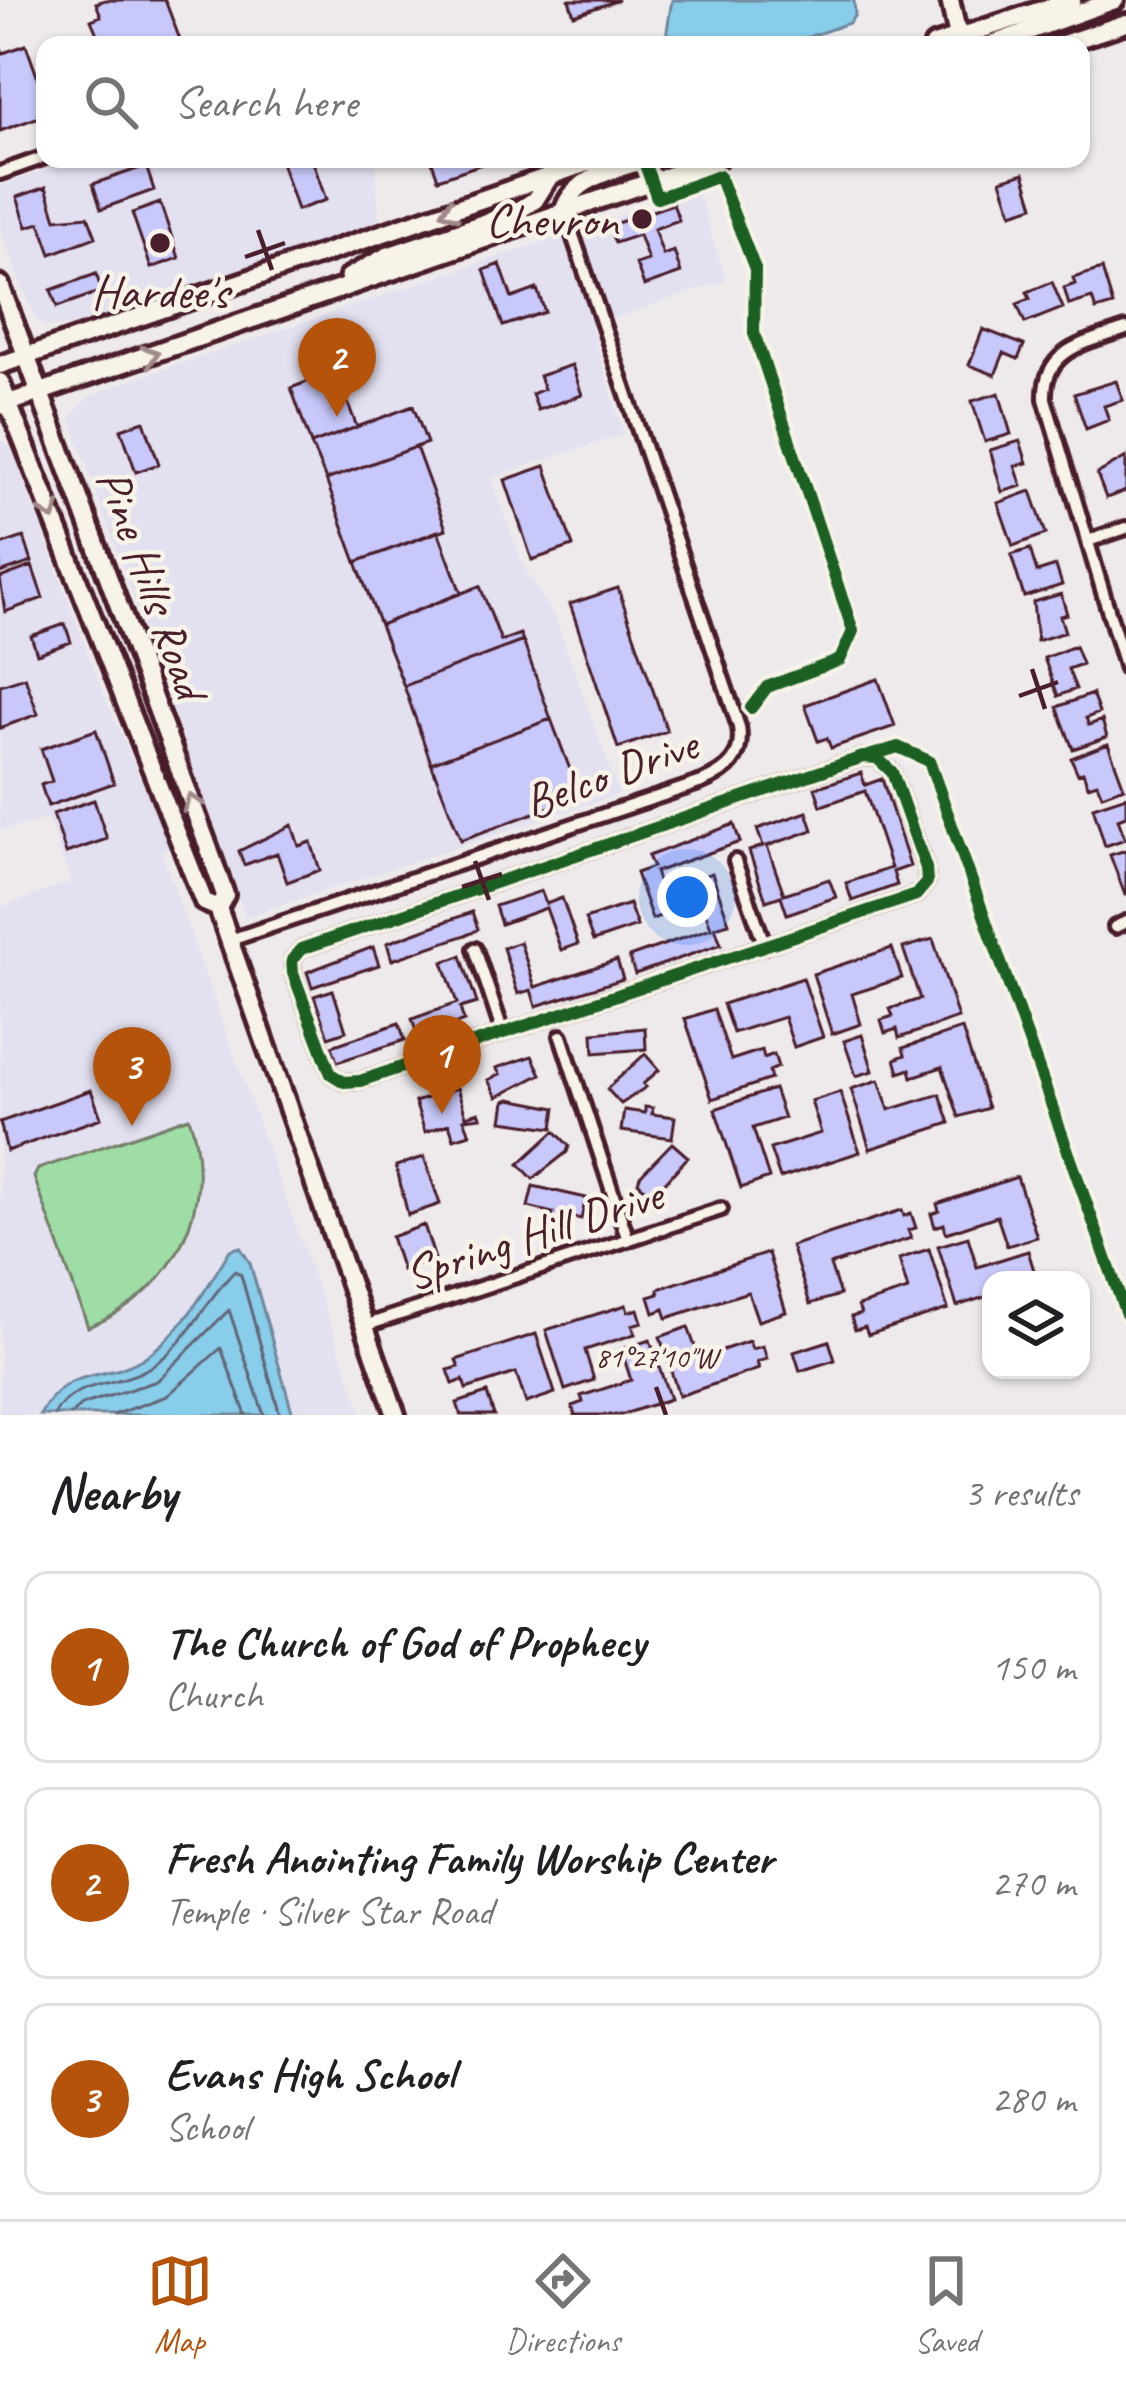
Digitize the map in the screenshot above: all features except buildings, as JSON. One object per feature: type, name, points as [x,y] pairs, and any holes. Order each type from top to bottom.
[{"type":"main road","points":[[950,0],[960,36]]},
{"type":"main road","points":[[972,36],[1072,0]]},
{"type":"main road","points":[[1015,36],[1115,0]]},
{"type":"main road","points":[[1087,36],[1126,23]]},
{"type":"main road","points":[[0,365],[573,168]]},
{"type":"main road","points":[[564,209],[570,194],[583,183],[624,168]]},
{"type":"main road","points":[[4,405],[689,168]]},
{"type":"main road","points":[[312,299],[387,256],[516,212],[535,200],[550,176]]},
{"type":"main road","name":"Pine Hills Road","points":[[0,285],[225,895],[218,908]]},
{"type":"main road","name":"Pine Hills Road","points":[[0,382],[4,405],[204,902],[218,908],[396,1415]]},
{"type":"street","points":[[0,173],[36,160]]},
{"type":"street","name":"Belco Drive","points":[[230,940],[713,777],[732,764],[740,748],[739,727],[564,209]]},
{"type":"street","points":[[1126,329],[1071,348],[1049,363],[1045,399],[1126,669]]},
{"type":"street","points":[[1088,541],[1126,528]]},
{"type":"street","points":[[863,757],[884,761],[926,868],[923,889],[765,946],[344,1082],[328,1068],[291,967],[295,954],[306,946],[863,757]]},
{"type":"street","points":[[482,855],[491,883]]},
{"type":"street","points":[[735,861],[765,946]]},
{"type":"street","points":[[475,949],[503,1034]]},
{"type":"street","points":[[561,1036],[628,1240]]},
{"type":"street","name":"Spring Hill Drive","points":[[367,1325],[721,1209]]},
{"type":"shaded area","points":[[51,168],[376,168],[379,221],[124,310],[65,327],[44,326],[35,318],[0,230],[0,186]]},
{"type":"shaded area","points":[[697,190],[726,280],[591,326],[624,434],[490,478],[524,567],[556,620],[619,794],[245,917],[70,417],[89,397],[114,386]]},
{"type":"shaded area","points":[[0,440],[12,449],[102,690],[170,847],[161,851],[363,1415],[0,1415],[0,907],[71,882],[48,819],[0,830]]},
{"type":"green space","points":[[189,1117],[198,1182],[182,1243],[144,1293],[88,1327],[34,1177],[38,1169]]},
{"type":"water","points":[[672,0],[854,0],[855,15],[849,23],[811,36],[666,36]]},
{"type":"water","points":[[240,1247],[250,1263],[293,1415],[40,1415],[74,1381],[127,1366],[156,1349],[192,1310],[230,1250]]},
{"type":"cycle path","points":[[646,168],[657,198],[719,176],[755,269],[754,333],[853,631],[840,660],[767,687],[751,708]]},
{"type":"cycle path","points":[[869,756],[898,747],[929,761],[1126,1314]]},
{"type":"cycle path","points":[[863,757],[877,758],[892,772],[926,868],[927,882],[916,895],[360,1081],[344,1082],[331,1074],[293,973],[292,960],[301,949],[863,757]]},
{"type":"place","name":"Chevron","points":[[642,219]]},
{"type":"place","name":"Hardee's","points":[[160,243]]},
{"type":"place","name":"Fresh Anointing Family Worship Center","points":[[337,417]]},
{"type":"place","name":"The Church of God of Prophecy","points":[[442,1114]]},
{"type":"place","name":"Evans High School","points":[[132,1126]]}]
